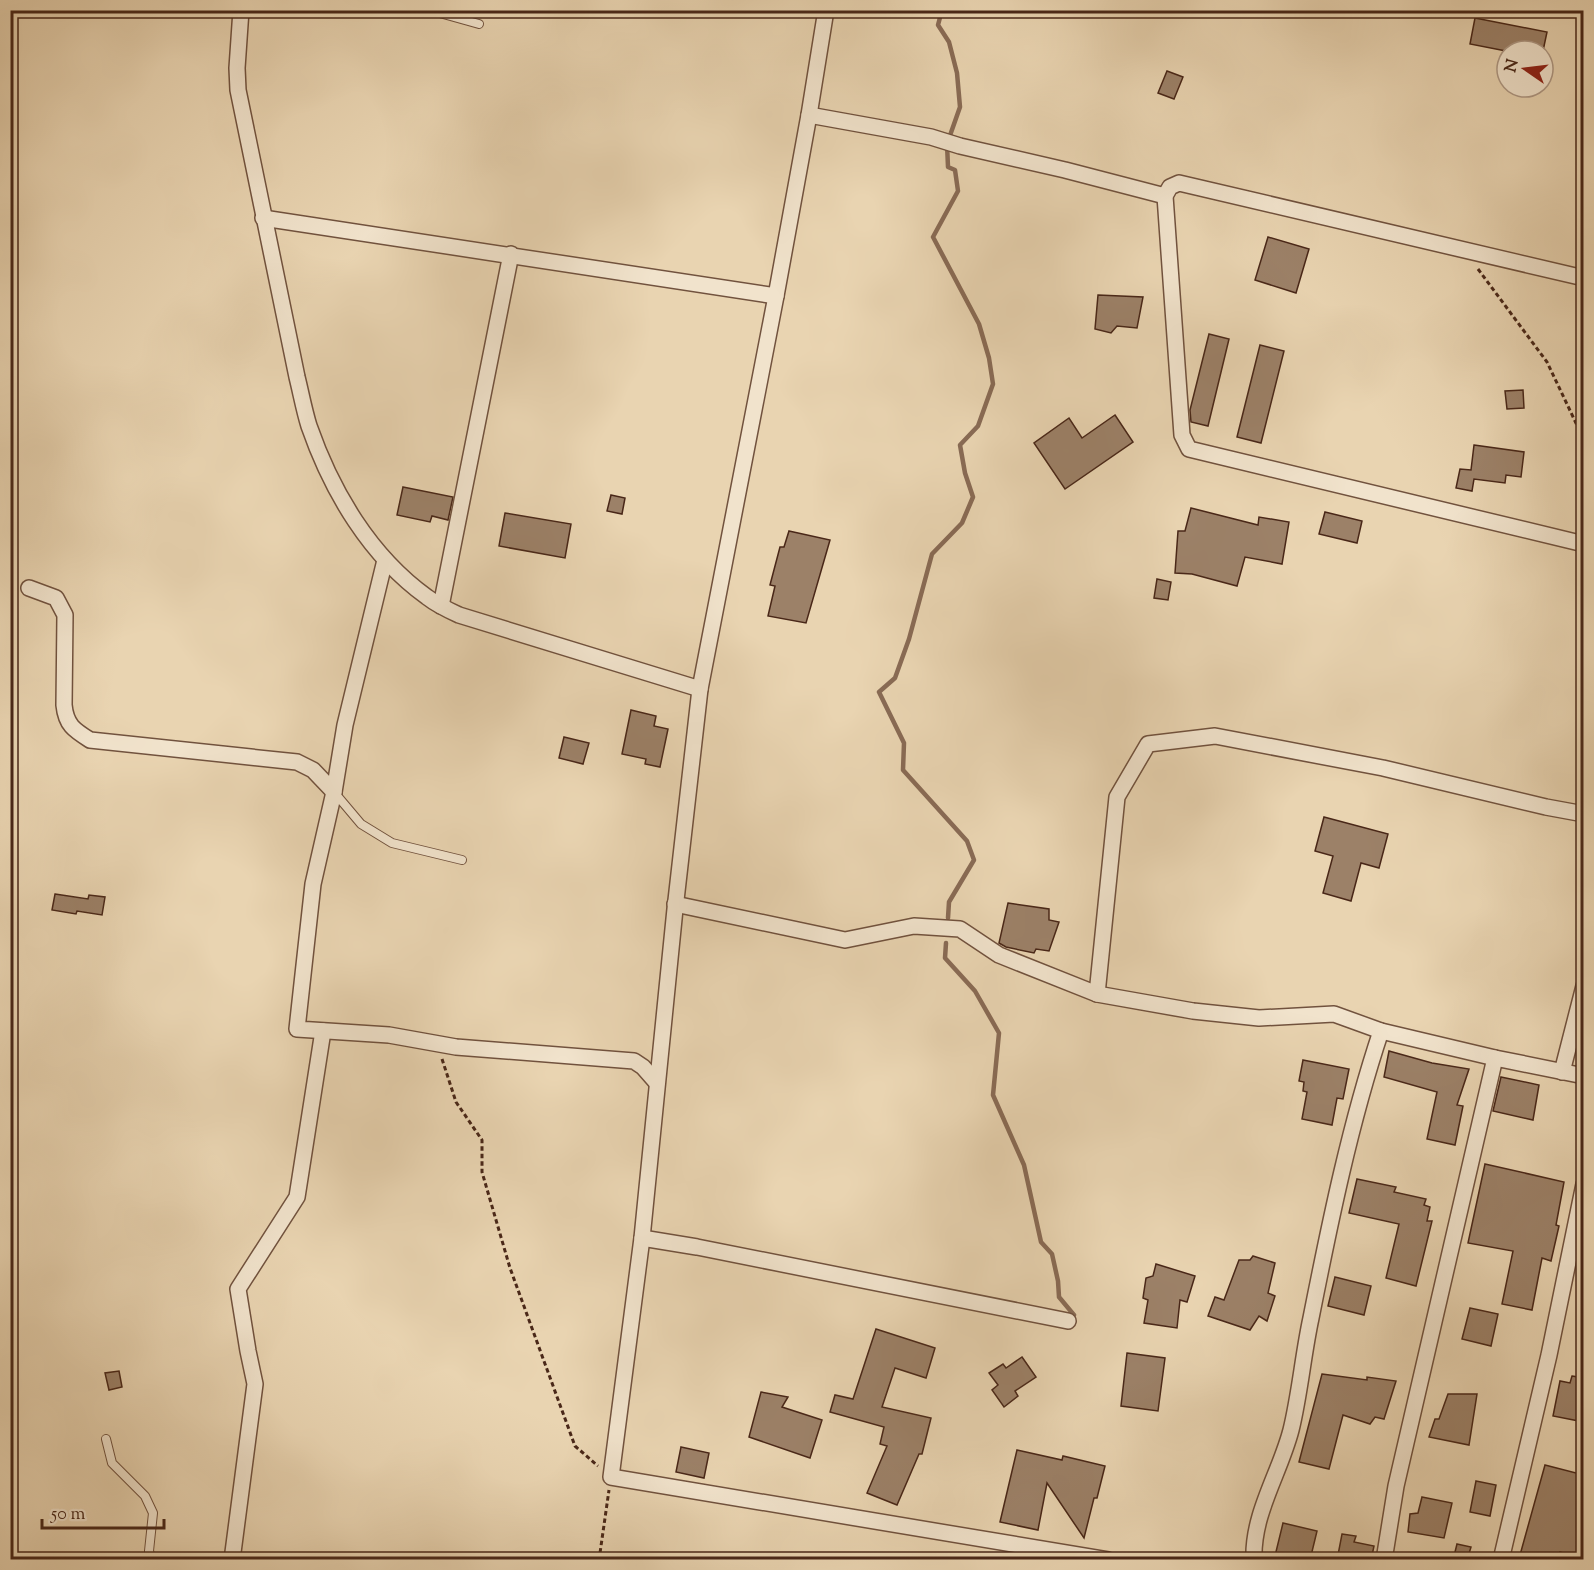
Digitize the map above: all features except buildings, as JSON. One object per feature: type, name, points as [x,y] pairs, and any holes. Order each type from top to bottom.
[{"type":"street","points":[[241,10],[237,68],[238,90],[263,218],[309,424],[326,470],[356,522],[385,560],[427,598],[459,615],[700,689]]},
{"type":"street","points":[[826,10],[776,296],[700,689],[675,904],[642,1239],[611,1477],[1108,1560]]},
{"type":"street","points":[[809,115],[931,137],[1165,196]]},
{"type":"street","points":[[1584,278],[1179,183],[1170,187],[1165,196],[1182,435],[1189,449],[1584,544]]},
{"type":"street","points":[[263,218],[776,296]]},
{"type":"street","points":[[441,606],[511,254]]},
{"type":"street","points":[[385,560],[345,725],[334,792],[313,884],[297,1029],[389,1035],[456,1047],[634,1061],[644,1067],[657,1083]]},
{"type":"street","points":[[29,588],[56,598],[65,615],[64,705],[65,716],[70,728],[90,740],[297,762],[313,771],[334,792]]},
{"type":"street","points":[[1097,994],[1117,797],[1148,744],[1215,736],[1383,768],[1584,814]]},
{"type":"street","points":[[675,904],[845,940],[914,926],[960,928],[999,955],[1097,994],[1193,1011],[1259,1018],[1334,1014],[1381,1031],[1494,1058],[1584,1076]]},
{"type":"street","points":[[1562,1072],[1584,986]]},
{"type":"street","points":[[232,1560],[255,1384],[238,1289],[297,1197],[323,1031]]},
{"type":"street","points":[[1254,1560],[1255,1534],[1291,1429],[1311,1318],[1346,1155],[1364,1084],[1381,1031]]},
{"type":"street","points":[[1384,1560],[1396,1486],[1494,1058]]},
{"type":"street","points":[[1501,1560],[1550,1355],[1584,1184]]},
{"type":"street","points":[[642,1239],[697,1247],[1068,1321]]},
{"type":"lane","points":[[429,10],[479,24]]},
{"type":"lane","points":[[334,792],[362,824],[392,843],[462,860]]},
{"type":"lane","points":[[106,1439],[112,1463],[145,1496],[153,1513],[150,1551],[152,1560]]},
{"type":"path","points":[[1462,250],[1505,303],[1546,362],[1584,440]]},
{"type":"path","points":[[436,1043],[456,1102],[482,1140],[482,1172],[510,1268],[575,1446],[611,1477],[599,1560]]},
{"type":"waterway","points":[[942,10],[938,25],[949,42],[957,73],[960,107],[947,144],[948,167],[955,170],[958,191],[933,237],[979,324],[989,358],[993,384],[978,426],[960,445],[965,473],[973,497],[962,523],[932,554],[909,639],[895,678],[879,692],[904,743],[903,770],[967,841],[974,860],[949,902],[948,918]]},
{"type":"waterway","points":[[946,943],[945,958],[975,991],[999,1033],[993,1095],[1024,1165],[1041,1242],[1052,1254],[1059,1297],[1074,1315]]}]
